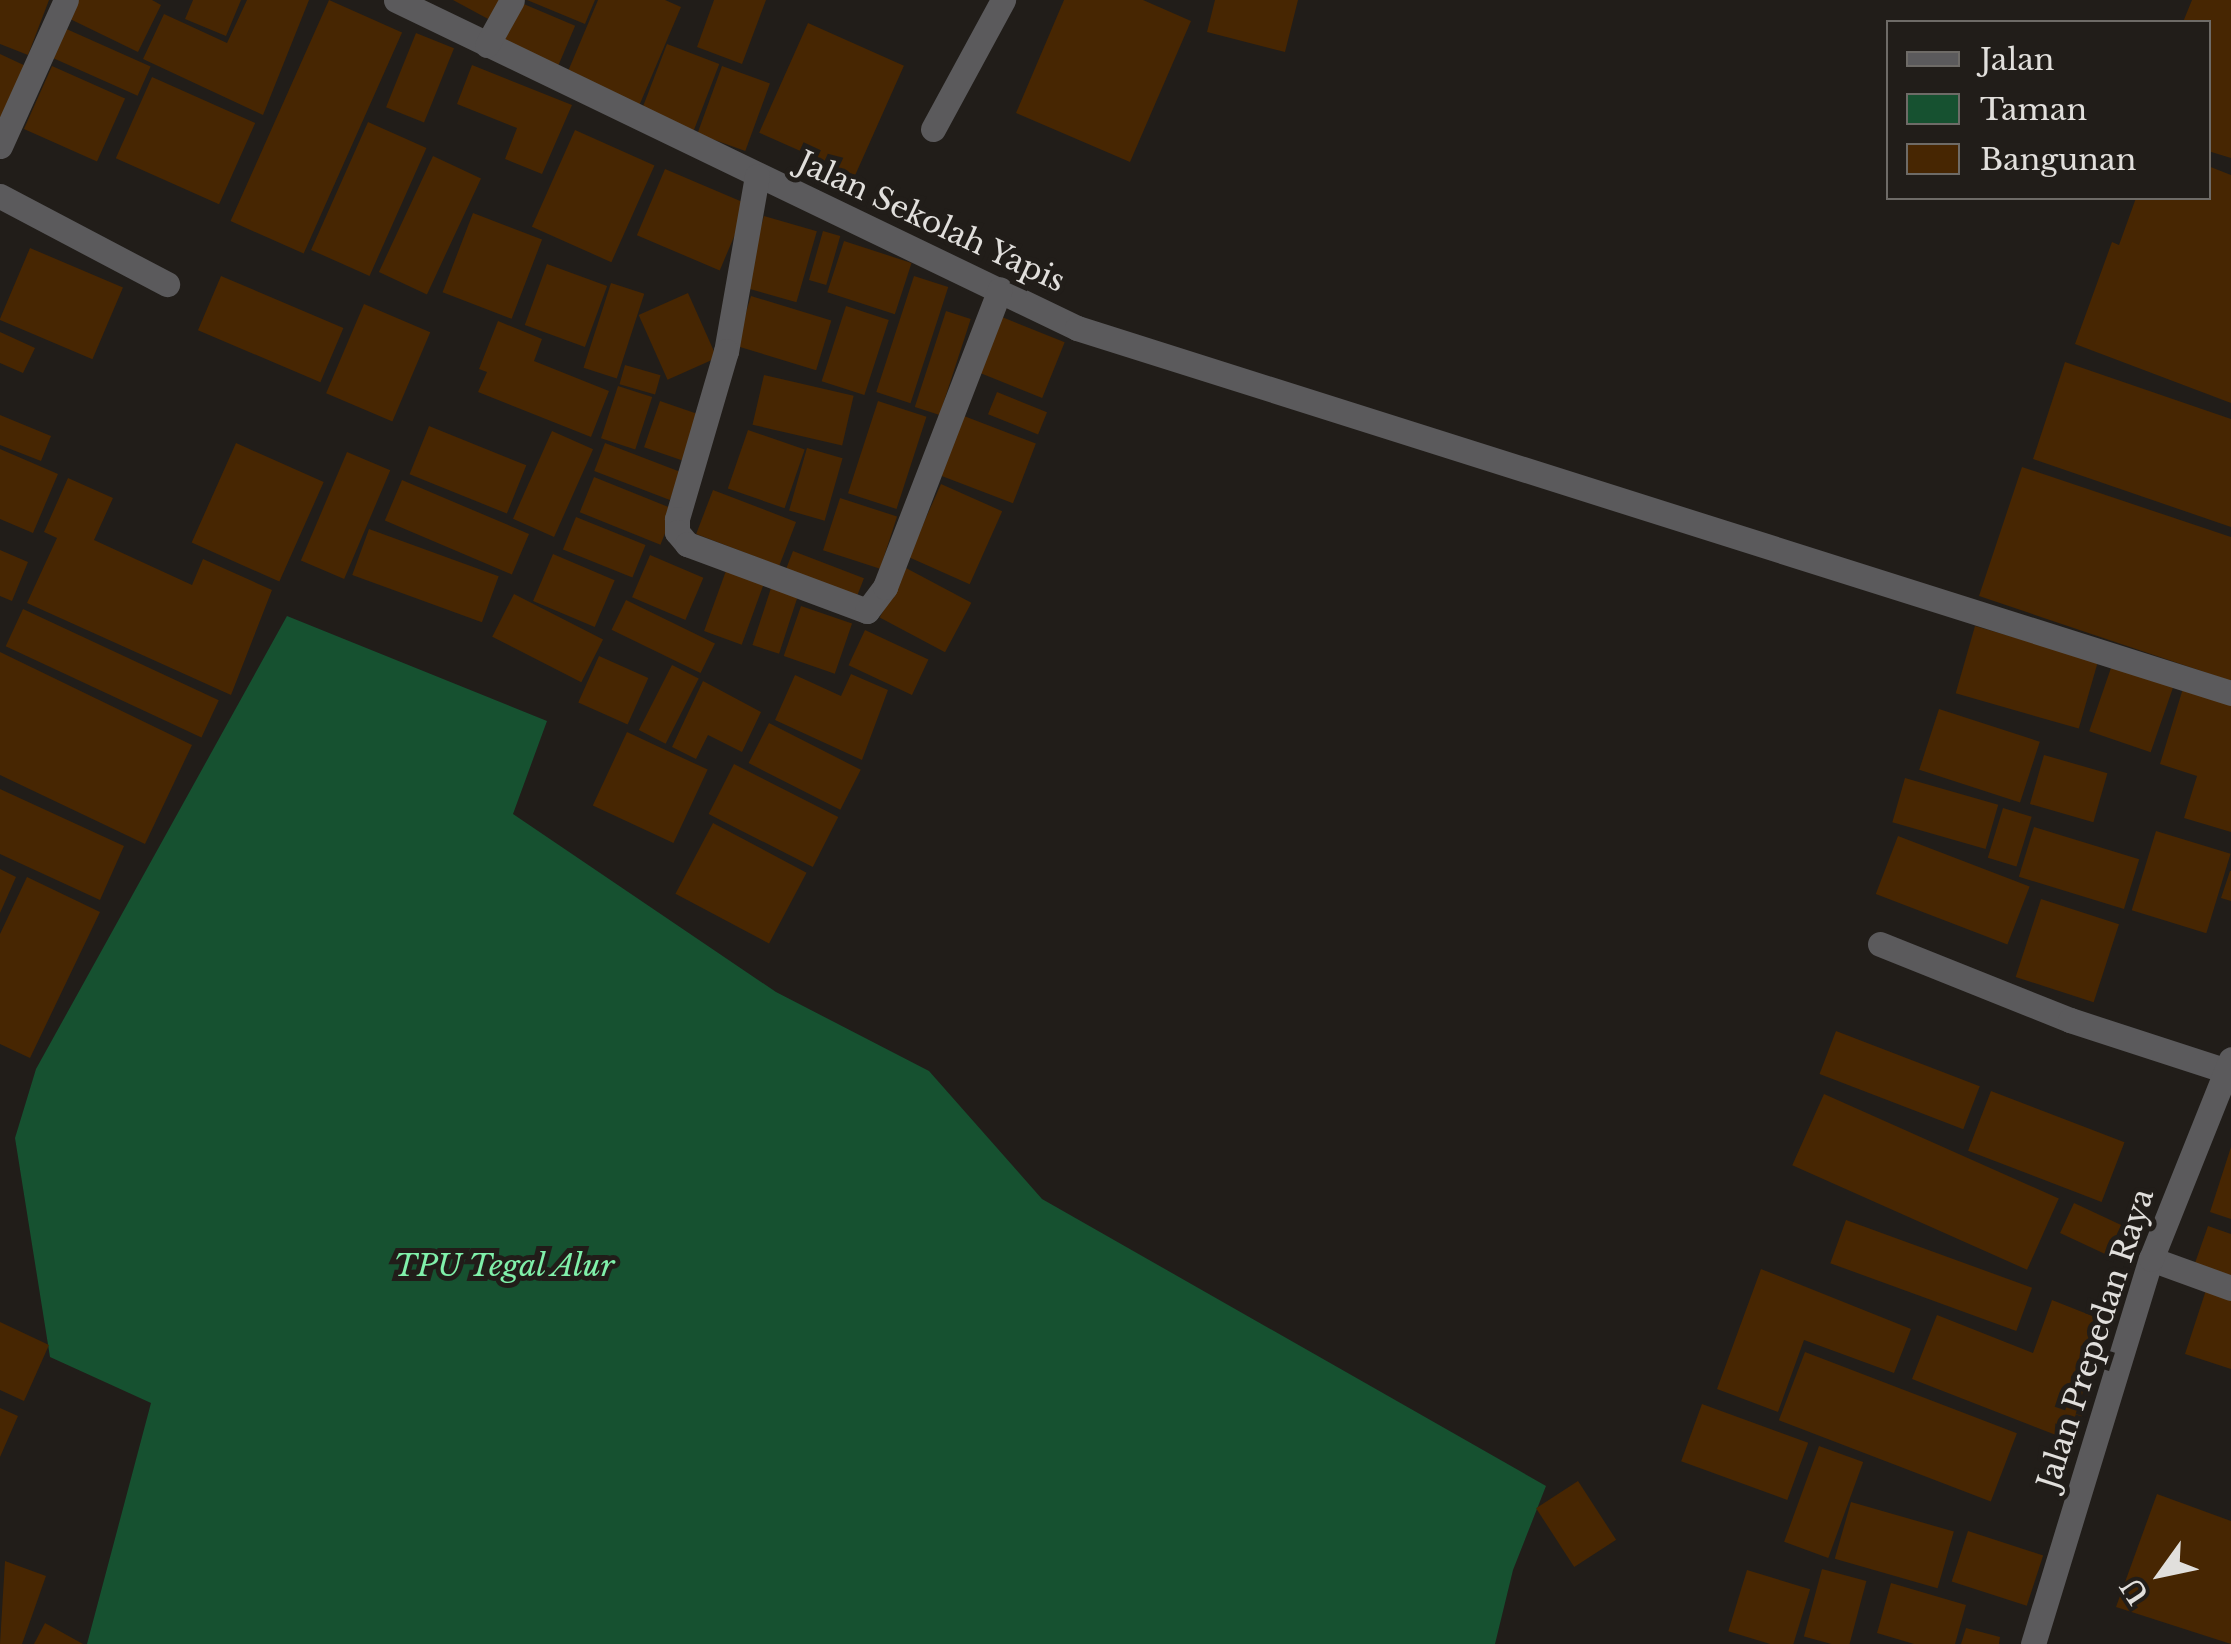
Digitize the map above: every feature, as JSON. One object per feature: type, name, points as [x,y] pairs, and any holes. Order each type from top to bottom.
[{"type":"street","points":[[0,146],[66,0]]},
{"type":"street","name":"Jalan Sekolah Yapis","points":[[396,0],[1077,328],[2231,693]]},
{"type":"street","points":[[487,44],[512,0]]},
{"type":"street","points":[[933,129],[1003,0]]},
{"type":"street","points":[[757,176],[726,351],[676,519],[676,532],[687,544],[867,612],[886,587],[1000,289]]},
{"type":"street","points":[[0,196],[167,284]]},
{"type":"street","points":[[1880,944],[2070,1020],[2229,1065]]},
{"type":"street","name":"Jalan Prepedan Raya","points":[[2033,1644],[2151,1259],[2229,1065]]},
{"type":"street","points":[[2151,1259],[2231,1288]]},
{"type":"green space","name":"TPU Tegal Alur","points":[[287,616],[547,721],[513,814],[776,992],[929,1071],[1042,1199],[1546,1486],[1513,1570],[1495,1644],[87,1644],[151,1403],[50,1357],[15,1138],[36,1069]]},
{"type":"building","points":[[0,0],[49,0],[28,55],[0,44]]},
{"type":"building","points":[[76,0],[152,0],[161,5],[138,52],[68,18]]},
{"type":"building","points":[[193,0],[241,0],[226,36],[185,19]]},
{"type":"building","points":[[247,0],[309,0],[263,115],[143,59],[164,14],[227,43]]},
{"type":"building","points":[[329,0],[402,33],[304,254],[231,221]]},
{"type":"building","points":[[453,0],[500,0],[490,20]]},
{"type":"building","points":[[527,0],[595,0],[585,24]]},
{"type":"building","points":[[598,0],[665,0],[681,7],[639,106],[566,76]]},
{"type":"building","points":[[714,0],[766,0],[742,64],[697,47]]},
{"type":"building","points":[[1064,0],[1143,0],[1191,21],[1130,162],[1016,113]]},
{"type":"building","points":[[1215,0],[1298,0],[1285,52],[1207,32]]},
{"type":"building","points":[[2192,0],[2231,0],[2231,158],[2211,152],[2211,20],[2184,20]]},
{"type":"building","points":[[519,2],[575,26],[558,67],[501,43]]},
{"type":"building","points":[[808,23],[904,66],[855,175],[759,133]]},
{"type":"building","points":[[62,27],[151,66],[138,96],[49,56]]},
{"type":"building","points":[[416,33],[454,48],[424,123],[386,107]]},
{"type":"building","points":[[667,44],[719,64],[692,134],[640,114]]},
{"type":"building","points":[[0,54],[30,68],[0,133]]},
{"type":"building","points":[[472,65],[572,105],[542,174],[505,159],[517,128],[457,104]]},
{"type":"building","points":[[52,66],[125,99],[97,162],[24,129]]},
{"type":"building","points":[[722,66],[770,83],[745,151],[697,134]]},
{"type":"building","points":[[152,77],[255,123],[219,204],[116,158]]},
{"type":"building","points":[[368,122],[426,148],[370,276],[311,250]]},
{"type":"building","points":[[575,130],[654,165],[611,262],[532,227]]},
{"type":"building","points":[[433,156],[481,178],[427,294],[379,272]]},
{"type":"building","points":[[2211,167],[2231,175],[2231,403],[2075,344],[2112,242],[2119,245],[2135,200],[2211,200]]},
{"type":"building","points":[[665,169],[748,204],[720,270],[637,235]]},
{"type":"building","points":[[473,213],[542,240],[512,319],[443,292]]},
{"type":"building","points":[[764,216],[817,231],[796,302],[744,287]]},
{"type":"building","points":[[823,231],[840,236],[826,285],[809,280]]},
{"type":"building","points":[[844,241],[912,263],[895,314],[827,292]]},
{"type":"building","points":[[30,248],[123,287],[92,359],[0,320]]},
{"type":"building","points":[[547,264],[607,286],[585,347],[525,325]]},
{"type":"building","points":[[221,276],[343,328],[320,382],[198,330]]},
{"type":"building","points":[[914,276],[948,287],[911,403],[876,392]]},
{"type":"building","points":[[611,283],[644,294],[617,378],[583,368]]},
{"type":"building","points":[[688,293],[717,358],[668,380],[639,315]]},
{"type":"building","points":[[751,296],[831,321],[816,370],[736,346]]},
{"type":"building","points":[[364,304],[430,332],[392,421],[326,393]]},
{"type":"building","points":[[846,306],[889,320],[864,395],[822,381]]},
{"type":"building","points":[[946,311],[971,319],[940,415],[915,407]]},
{"type":"building","points":[[997,315],[1065,342],[1042,398],[975,371]]},
{"type":"building","points":[[498,321],[542,339],[534,361],[609,391],[591,437],[478,392],[487,372],[479,369]]},
{"type":"building","points":[[0,332],[35,348],[23,373],[0,363]]},
{"type":"building","points":[[2065,362],[2231,419],[2231,527],[2033,459]]},
{"type":"building","points":[[625,365],[661,375],[655,394],[619,384]]},
{"type":"building","points":[[764,375],[854,396],[842,445],[753,425]]},
{"type":"building","points":[[618,386],[652,397],[635,449],[601,438]]},
{"type":"building","points":[[997,392],[1047,412],[1038,434],[988,414]]},
{"type":"building","points":[[660,401],[703,416],[688,462],[644,447]]},
{"type":"building","points":[[878,401],[927,417],[897,509],[848,493]]},
{"type":"building","points":[[0,415],[51,436],[41,461],[0,445]]},
{"type":"building","points":[[964,416],[1036,444],[1013,503],[941,476]]},
{"type":"building","points":[[429,426],[526,465],[507,514],[410,474]]},
{"type":"building","points":[[748,430],[805,450],[785,508],[728,489]]},
{"type":"building","points":[[552,431],[593,449],[554,537],[513,519]]},
{"type":"building","points":[[236,443],[324,482],[279,582],[192,543]]},
{"type":"building","points":[[605,443],[681,472],[670,500],[594,471]]},
{"type":"building","points":[[807,448],[843,458],[825,521],[789,510]]},
{"type":"building","points":[[0,449],[58,474],[33,533],[0,519]]},
{"type":"building","points":[[347,452],[390,470],[344,579],[301,561]]},
{"type":"building","points":[[2022,467],[2231,537],[2231,681],[1979,596]]},
{"type":"building","points":[[594,477],[675,510],[660,545],[580,512]]},
{"type":"building","points":[[68,478],[113,498],[94,540],[192,585],[203,559],[272,590],[231,695],[27,603],[57,538],[44,532]]},
{"type":"building","points":[[402,480],[529,534],[512,574],[385,521]]},
{"type":"building","points":[[941,484],[1002,511],[970,584],[908,557]]},
{"type":"building","points":[[713,490],[796,522],[779,566],[696,534]]},
{"type":"building","points":[[840,498],[897,517],[880,569],[823,550]]},
{"type":"building","points":[[576,517],[646,545],[632,578],[563,549]]},
{"type":"building","points":[[369,529],[499,576],[482,622],[352,575]]},
{"type":"building","points":[[0,550],[28,562],[12,601],[0,596]]},
{"type":"building","points":[[793,551],[864,578],[855,602],[784,574]]},
{"type":"building","points":[[553,554],[615,580],[595,627],[533,601]]},
{"type":"building","points":[[650,555],[703,578],[685,620],[632,597]]},
{"type":"building","points":[[727,568],[765,582],[742,645],[704,631]]},
{"type":"building","points":[[906,568],[971,603],[945,652],[880,617]]},
{"type":"building","points":[[771,588],[798,597],[779,654],[752,645]]},
{"type":"building","points":[[514,594],[603,639],[581,682],[492,637]]},
{"type":"building","points":[[626,600],[715,643],[701,673],[612,630]]},
{"type":"building","points":[[801,606],[852,624],[835,674],[784,656]]},
{"type":"building","points":[[23,609],[219,700],[201,737],[6,646]]},
{"type":"building","points":[[1975,626],[2098,661],[2079,729],[1956,693]]},
{"type":"building","points":[[865,630],[928,660],[912,695],[849,665]]},
{"type":"building","points":[[0,652],[192,745],[145,844],[0,775]]},
{"type":"building","points":[[599,656],[648,678],[628,725],[578,703]]},
{"type":"building","points":[[672,665],[699,679],[666,744],[639,730]]},
{"type":"building","points":[[2112,665],[2173,686],[2151,752],[2089,731]]},
{"type":"building","points":[[851,674],[888,690],[862,760],[775,720],[795,675],[841,696]]},
{"type":"building","points":[[703,681],[761,712],[742,752],[708,735],[696,759],[672,747]]},
{"type":"building","points":[[2184,685],[2231,700],[2231,832],[2184,818],[2197,776],[2160,764]]},
{"type":"building","points":[[1939,709],[2040,742],[2020,803],[1919,770]]},
{"type":"building","points":[[769,723],[861,770],[840,810],[749,763]]},
{"type":"building","points":[[627,732],[708,770],[673,843],[593,805]]},
{"type":"building","points":[[2044,755],[2107,773],[2093,822],[2030,804]]},
{"type":"building","points":[[734,764],[838,817],[813,867],[709,814]]},
{"type":"building","points":[[1905,778],[1998,805],[1986,849],[1892,822]]},
{"type":"building","points":[[0,789],[124,846],[100,900],[0,854]]},
{"type":"building","points":[[2003,808],[2032,817],[2016,866],[1988,858]]},
{"type":"building","points":[[713,823],[807,873],[769,943],[675,894]]},
{"type":"building","points":[[2034,827],[2139,859],[2124,909],[2019,877]]},
{"type":"building","points":[[2156,831],[2231,854],[2206,933],[2132,910]]},
{"type":"building","points":[[1898,836],[2030,887],[2007,944],[1876,894]]},
{"type":"building","points":[[0,869],[16,877],[0,913]]},
{"type":"building","points":[[2231,871],[2231,901],[2221,898]]},
{"type":"building","points":[[27,877],[100,912],[30,1058],[0,1044],[0,934]]},
{"type":"building","points":[[2041,899],[2119,924],[2094,1002],[2016,977]]},
{"type":"building","points":[[1836,1031],[1980,1086],[1963,1129],[1820,1074]]},
{"type":"building","points":[[1991,1091],[2125,1142],[2102,1202],[1968,1151]]},
{"type":"building","points":[[1824,1094],[2059,1199],[2027,1270],[1792,1165]]},
{"type":"building","points":[[2231,1147],[2231,1219],[2210,1212]]},
{"type":"building","points":[[2074,1203],[2121,1225],[2107,1255],[2060,1233]]},
{"type":"building","points":[[1846,1220],[2032,1288],[2016,1331],[1830,1263]]},
{"type":"building","points":[[2208,1226],[2231,1234],[2231,1276],[2195,1263]]},
{"type":"building","points":[[1761,1269],[1911,1329],[1894,1373],[1804,1340],[1778,1412],[1717,1389]]},
{"type":"building","points":[[2207,1287],[2231,1295],[2231,1369],[2185,1354]]},
{"type":"building","points":[[2052,1300],[2110,1323],[2074,1442],[1912,1379],[1937,1315],[2033,1353]]},
{"type":"building","points":[[0,1322],[49,1345],[24,1401],[0,1390]]},
{"type":"building","points":[[1805,1352],[2017,1433],[1991,1502],[1779,1420]]},
{"type":"building","points":[[1702,1404],[1808,1443],[1787,1500],[1681,1461]]},
{"type":"building","points":[[0,1408],[18,1416],[0,1457]]},
{"type":"building","points":[[1819,1446],[1863,1462],[1828,1558],[1784,1542]]},
{"type":"building","points":[[1578,1481],[1616,1540],[1574,1567],[1536,1508]]},
{"type":"building","points":[[2157,1494],[2231,1521],[2231,1644],[2116,1607]]},
{"type":"building","points":[[1851,1502],[1954,1531],[1938,1588],[1835,1559]]},
{"type":"building","points":[[1968,1531],[2043,1555],[2027,1606],[1952,1581]]},
{"type":"building","points":[[5,1561],[46,1576],[22,1644],[0,1644]]},
{"type":"building","points":[[1822,1569],[1866,1581],[1850,1644],[1804,1637]]},
{"type":"building","points":[[1747,1570],[1810,1589],[1793,1644],[1770,1644],[1728,1631]]},
{"type":"building","points":[[1891,1583],[1966,1605],[1955,1644],[1914,1644],[1877,1633]]},
{"type":"building","points":[[45,1623],[83,1644],[34,1644]]},
{"type":"building","points":[[1966,1628],[2000,1637],[1999,1644],[1961,1644]]}]
